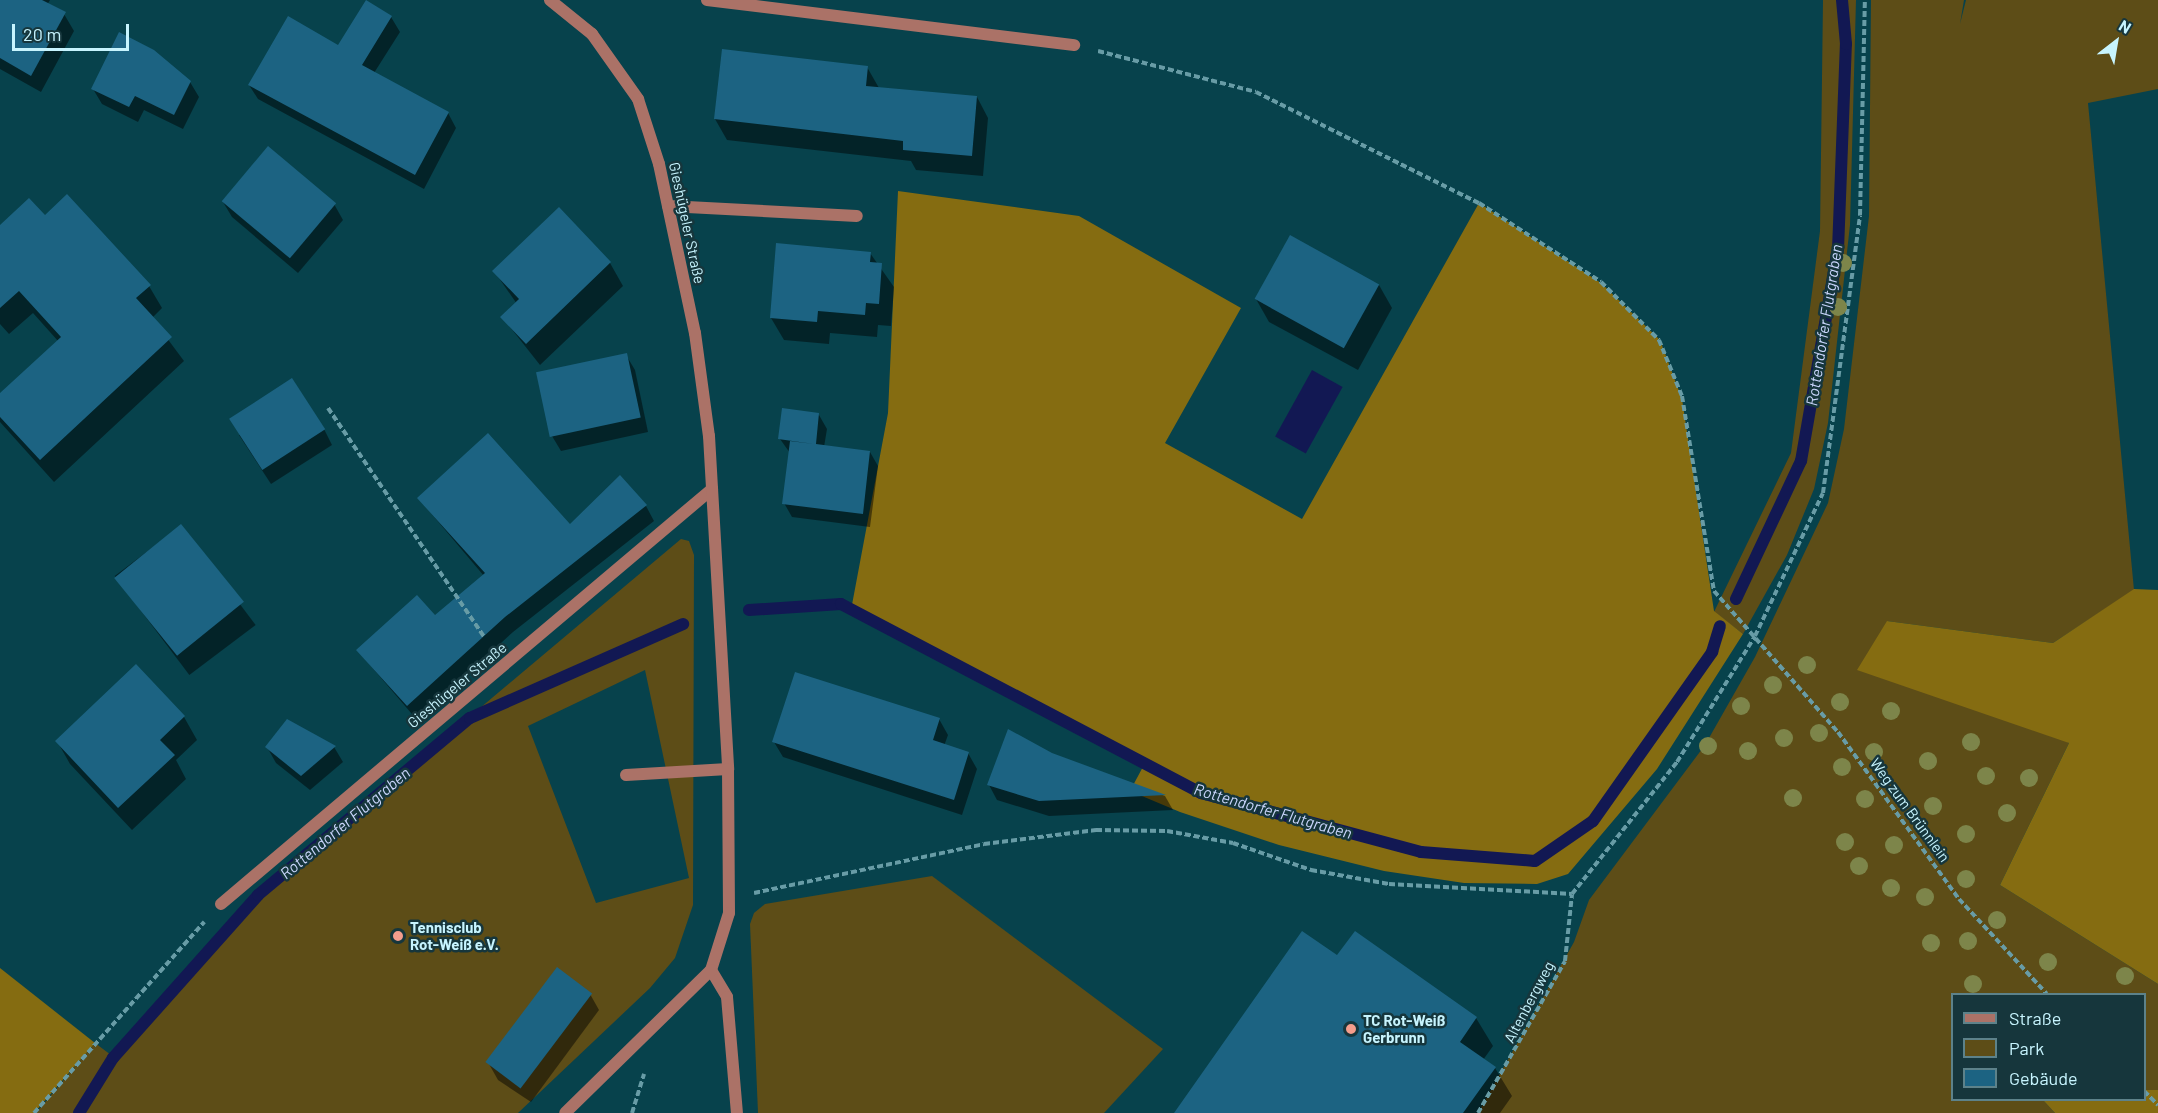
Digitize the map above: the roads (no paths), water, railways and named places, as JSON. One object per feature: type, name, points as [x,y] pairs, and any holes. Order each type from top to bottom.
[{"type":"street","name":"Gieshügeler Straße","points":[[550,0],[592,34],[638,99],[668,206],[695,333],[712,489],[728,769],[730,898],[723,944],[711,970]]},
{"type":"street","points":[[707,0],[1074,45]]},
{"type":"street","points":[[668,206],[857,216]]},
{"type":"street","name":"Gieshügeler Straße","points":[[221,904],[712,489]]},
{"type":"street","points":[[626,775],[728,769]]},
{"type":"street","points":[[565,1113],[711,970],[727,997],[737,1113]]},
{"type":"waterway","name":"Rottendorfer Flutgraben","points":[[1736,599],[1801,461],[1838,250],[1846,44],[1842,0]]},
{"type":"waterway","name":"Rottendorfer Flutgraben","points":[[749,610],[841,604],[1201,793],[1421,852],[1535,861],[1593,821],[1712,652],[1720,626]]},
{"type":"waterway","name":"Rottendorfer Flutgraben","points":[[79,1113],[113,1058],[258,895],[470,718],[683,624]]},
{"type":"place","name":"Tennisclub Rot-Weiß e.V.","points":[[398,936]]},
{"type":"place","name":"TC Rot-Weiß Gerbrunn","points":[[1351,1029]]}]
